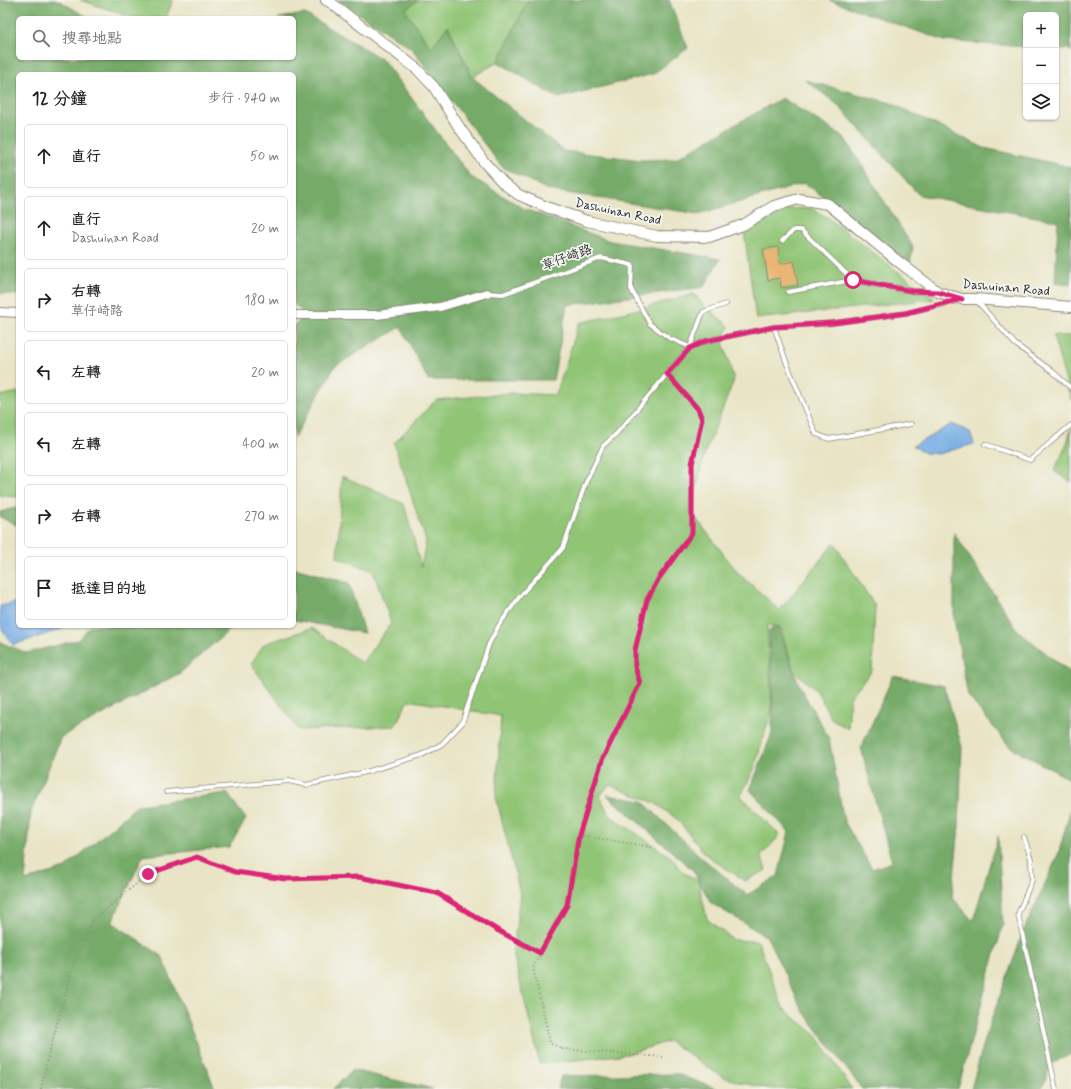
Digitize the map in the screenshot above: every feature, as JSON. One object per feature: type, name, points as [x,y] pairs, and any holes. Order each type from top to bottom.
[{"type":"street","name":"Dashuinan Road","points":[[326,0],[417,68],[434,88],[484,162],[504,184],[519,195],[549,208],[587,221],[657,236],[709,236],[743,225],[774,206],[799,198],[828,204],[938,292],[962,299],[1071,307]]},
{"type":"street","name":"草仔崎路","points":[[296,316],[377,316],[440,307],[487,293]]},
{"type":"street","points":[[0,312],[16,313]]},
{"type":"lane","points":[[782,241],[794,230],[801,230],[853,280]]},
{"type":"lane","name":"草仔崎路","points":[[487,293],[503,294],[601,258],[632,265],[631,289],[650,324],[669,338],[690,348]]},
{"type":"lane","points":[[788,292],[853,280],[912,291],[938,292]]},
{"type":"lane","points":[[690,348],[706,341],[774,327],[833,323],[906,313],[962,299]]},
{"type":"lane","points":[[975,299],[1015,344],[1052,371],[1071,388]]},
{"type":"lane","points":[[166,792],[289,781],[306,784],[366,772],[422,755],[442,744],[462,723],[489,644],[499,626],[520,596],[563,548],[586,482],[602,446],[617,433],[690,348],[703,312],[726,304]]},
{"type":"lane","points":[[774,327],[786,364],[816,434],[829,439],[911,424]]},
{"type":"lane","points":[[985,444],[1030,460],[1071,424]]},
{"type":"lane","points":[[1024,837],[1032,859],[1032,880],[1018,914],[1056,1089]]},
{"type":"path","points":[[662,1057],[563,1049],[550,1042],[533,968],[567,905],[579,835],[602,760],[640,683],[635,667],[635,650],[647,600],[659,578],[692,533],[692,464],[702,419],[698,409],[667,374]]},
{"type":"path","points":[[579,835],[651,846]]},
{"type":"path","points":[[40,1089],[73,966],[93,920],[148,874],[197,857],[235,872],[286,879],[359,877],[437,893],[497,930],[540,953]]},
{"type":"green space","points":[[0,0],[58,0],[86,16],[16,16],[16,60],[296,60],[296,16],[292,16],[305,14],[382,59],[471,177],[525,209],[610,241],[720,259],[704,287],[567,305],[553,380],[428,380],[401,327],[335,366],[296,434],[296,324],[305,315],[296,306],[296,72],[16,72],[16,295],[0,293]]},
{"type":"green space","points":[[80,0],[173,0],[167,16],[129,16]]},
{"type":"green space","points":[[338,0],[418,0],[405,10],[431,48],[448,26],[472,77],[564,151],[642,160],[675,159],[782,98],[844,137],[913,247],[910,264],[805,183],[698,214],[548,190],[502,167],[411,48]]},
{"type":"green space","points":[[418,0],[528,0],[498,62],[472,77],[448,26],[431,48],[405,10]]},
{"type":"green space","points":[[528,0],[669,0],[688,48],[653,74],[558,98],[498,62]]},
{"type":"green space","points":[[829,0],[1071,0],[1071,52],[1069,49],[1059,49],[1059,12],[1023,12],[1023,47],[945,41]]},
{"type":"green space","points":[[805,80],[891,103],[984,148],[1071,167],[1071,285],[1055,283],[1058,221],[919,195],[837,104]]},
{"type":"green space","points":[[811,208],[828,218],[934,299],[756,319],[744,231],[789,209]]},
{"type":"green space","points":[[694,294],[703,305],[729,326],[723,342],[734,380],[704,456],[691,512],[739,574],[780,610],[834,543],[875,606],[872,671],[850,697],[848,729],[831,718],[817,691],[794,671],[780,627],[767,625],[772,709],[754,769],[741,796],[780,835],[761,856],[766,870],[745,881],[706,855],[677,819],[655,803],[609,785],[600,796],[609,815],[671,857],[682,872],[698,880],[707,919],[733,940],[758,941],[783,1008],[817,1036],[852,1089],[772,1089],[742,1083],[721,1076],[669,1041],[628,1054],[540,1064],[513,953],[520,893],[496,797],[501,716],[408,700],[395,726],[299,730],[251,664],[264,644],[312,628],[362,663],[391,623],[373,571],[337,557],[342,476],[404,504],[421,567],[426,541],[394,443],[436,400],[512,393],[556,395],[579,323]]},
{"type":"green space","points":[[1053,335],[1071,336],[1071,400]]},
{"type":"green space","points":[[16,392],[16,497],[0,495],[0,396]]},
{"type":"green space","points":[[1071,427],[1071,482],[1054,471],[1067,444]]},
{"type":"green space","points":[[16,508],[16,525],[0,517],[0,512]]},
{"type":"green space","points":[[954,533],[1018,631],[1071,673],[1071,780],[1010,747],[968,696],[954,619]]},
{"type":"green space","points":[[296,569],[349,583],[364,633],[296,620]]},
{"type":"green space","points":[[776,627],[779,629],[799,685],[829,739],[844,821],[872,869],[892,862],[861,748],[893,676],[944,686],[962,747],[959,827],[952,897],[973,921],[998,836],[1003,924],[958,1089],[862,1089],[803,1011],[767,937],[711,903],[693,870],[607,795],[642,801],[701,857],[747,895],[778,876],[789,832],[750,790],[772,733],[772,687],[769,632],[771,629]]},
{"type":"green space","points":[[88,628],[232,628],[180,673],[61,737],[31,812],[25,881],[65,868],[138,805],[227,793],[246,819],[229,847],[143,856],[112,922],[162,956],[215,1089],[0,1089],[0,642],[27,653],[78,640]]},
{"type":"green space","points":[[1071,808],[1071,1054],[1051,1064],[1042,1089],[971,1089],[988,1029],[1024,930],[1058,855]]},
{"type":"green space","points":[[352,1070],[433,1089],[333,1089]]},
{"type":"green space","points":[[677,1074],[718,1089],[558,1089],[561,1076]]},
{"type":"water","points":[[952,424],[970,432],[974,444],[938,454],[925,453],[913,446]]},
{"type":"water","points":[[16,602],[16,628],[62,629],[13,645],[5,635],[2,628],[0,606]]},
{"type":"building","points":[[778,247],[780,264],[794,261],[798,286],[781,288],[780,278],[768,280],[763,249]]},
{"type":"route","points":[[148,874],[197,857],[235,872],[286,879],[359,877],[437,893],[497,930],[540,953],[567,905],[579,835],[602,760],[640,683],[635,667],[635,650],[647,600],[659,578],[692,533],[692,464],[702,419],[698,409],[667,374],[690,348],[706,341],[774,327],[833,323],[906,313],[940,306],[962,299],[938,292],[912,291],[853,280]]}]
